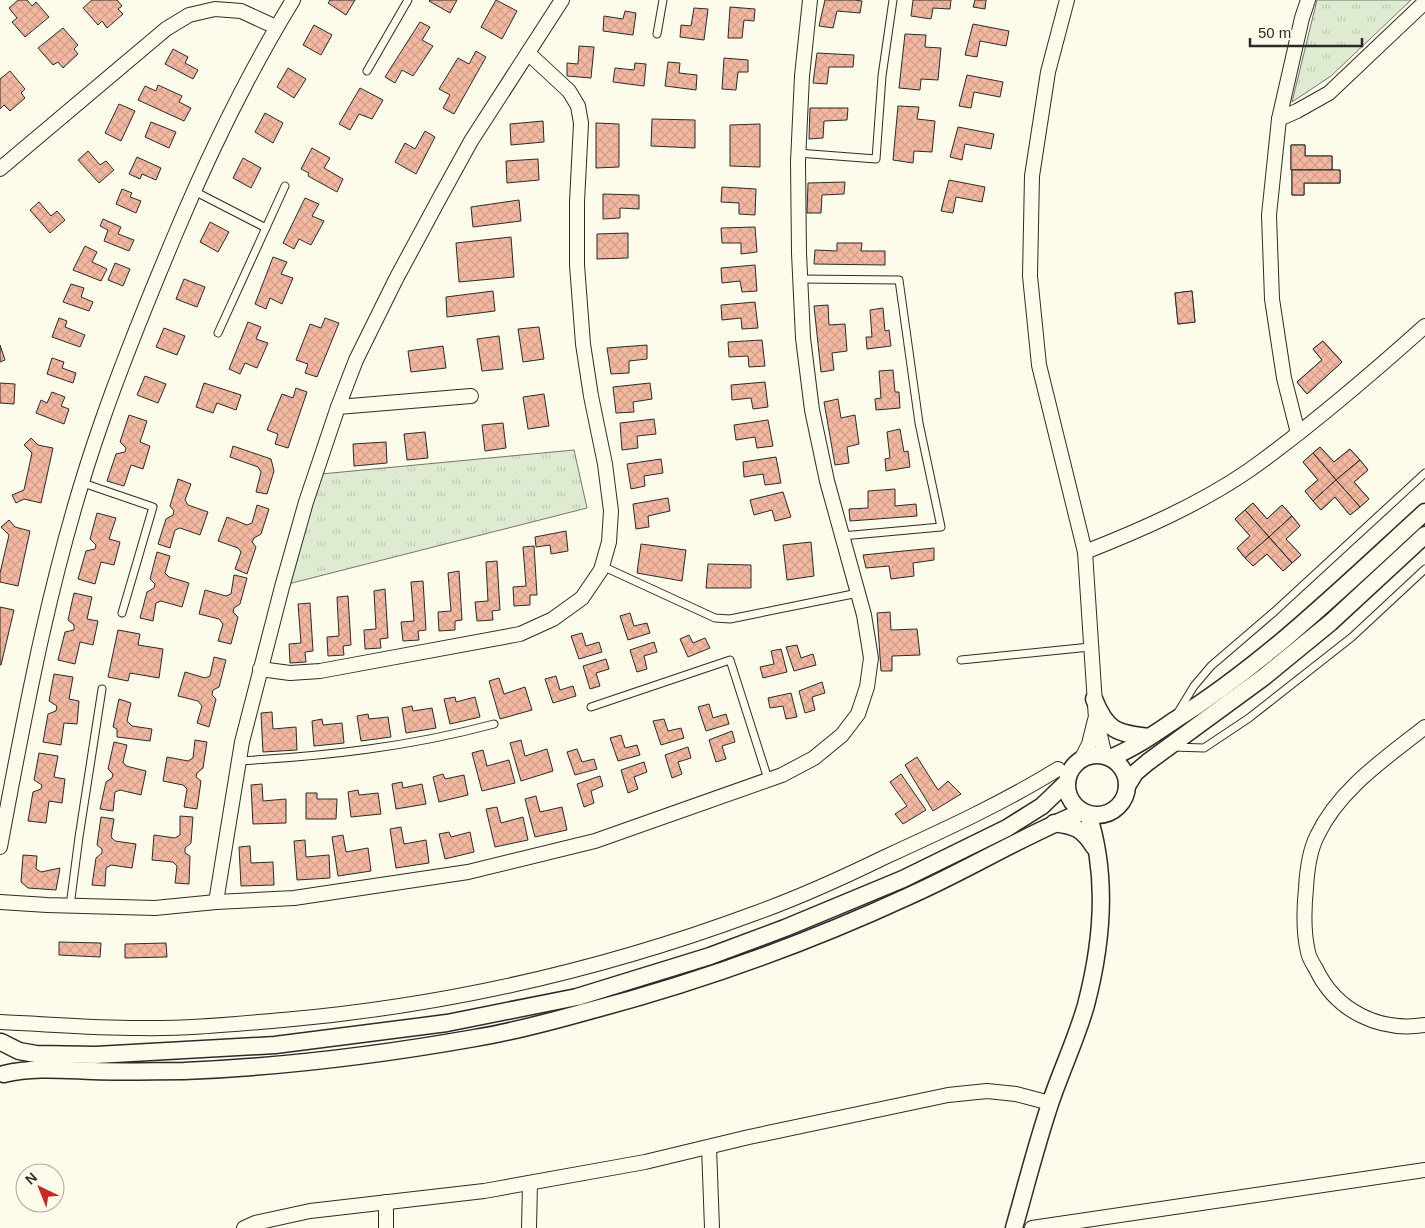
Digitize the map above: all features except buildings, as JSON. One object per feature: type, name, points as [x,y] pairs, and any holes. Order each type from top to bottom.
[{"type":"street","points":[[0,847],[44,626],[100,426],[194,191],[241,94],[276,27],[293,0]]},
{"type":"street","points":[[216,902],[239,761],[260,669],[306,502],[356,360],[405,261],[472,141],[562,0]]},
{"type":"street","points":[[0,902],[155,908],[216,902],[294,898],[468,872],[595,841],[782,775],[814,758],[842,735],[858,714],[867,687],[871,658],[864,615],[827,481],[812,410],[803,338],[798,153],[802,76],[810,0]]},
{"type":"street","points":[[1067,0],[1048,72],[1032,176],[1030,276],[1039,365],[1085,552],[1096,719],[1107,757]]},
{"type":"street","points":[[1298,433],[1284,378],[1272,299],[1269,215],[1279,119],[1302,18],[1308,0]]},
{"type":"street","points":[[1279,119],[1329,93],[1425,2]]},
{"type":"street","points":[[0,169],[166,29],[189,15],[215,9],[241,11],[276,27]]},
{"type":"street","points":[[260,669],[290,673],[320,672],[520,634],[553,619],[582,598],[601,570],[609,542],[611,511],[583,344],[577,265],[577,202],[581,123],[578,106],[569,91],[528,54]]},
{"type":"street","points":[[1085,552],[1127,536],[1182,509],[1247,472],[1384,363],[1425,326]]},
{"type":"street","points":[[338,407],[471,396]]},
{"type":"street","points":[[1107,757],[1122,753],[1171,723],[1265,656],[1318,611],[1425,512]]},
{"type":"street","points":[[1062,775],[1069,798],[1074,806],[1085,813],[1101,816],[1113,810],[1124,800],[1127,786],[1135,773],[1264,677],[1330,623],[1425,535]]},
{"type":"street","points":[[1094,699],[1101,716],[1113,728],[1126,734],[1149,737]]},
{"type":"street","points":[[1081,760],[1089,744],[1096,719]]},
{"type":"street","points":[[1425,726],[1359,780],[1332,810],[1316,837],[1307,868],[1304,910],[1308,952],[1321,980],[1338,1001],[1362,1017],[1386,1026],[1416,1027],[1425,1025]]},
{"type":"street","points":[[0,1022],[140,1028],[221,1026],[326,1016],[407,1004],[520,983],[605,961],[753,914],[841,878],[1027,788],[1062,775],[1087,756],[1107,757],[1116,762],[1123,770],[1127,786]]},
{"type":"street","points":[[0,1041],[19,1051],[36,1054],[96,1055],[275,1045],[447,1023],[578,997],[710,956],[903,879],[1007,828],[1042,806],[1062,775]]},
{"type":"street","points":[[1014,1228],[1050,1103],[1086,1005],[1096,954],[1101,895],[1099,856],[1104,825],[1113,810]]},
{"type":"street","points":[[2,1076],[24,1070],[43,1069],[138,1072],[199,1070],[304,1062],[479,1038],[545,1023],[681,984],[801,942],[911,896],[1054,823],[1085,813]]},
{"type":"street","points":[[1085,813],[1099,856]]},
{"type":"street","points":[[1054,823],[1073,826],[1082,831],[1099,856]]},
{"type":"street","points":[[0,1041],[6,1054],[7,1064],[2,1076]]},
{"type":"street","points":[[244,1228],[255,1223],[310,1211],[484,1191],[645,1162],[948,1095],[987,1090],[1016,1094],[1050,1103]]},
{"type":"street","points":[[709,1147],[712,1228]]},
{"type":"street","points":[[1032,1228],[1425,1170]]},
{"type":"street","points":[[530,1183],[530,1228]]},
{"type":"street","points":[[386,1202],[386,1228]]},
{"type":"lane","points":[[367,71],[408,0]]},
{"type":"lane","points":[[657,34],[662,0]]},
{"type":"lane","points":[[798,153],[876,159],[882,76],[893,0]]},
{"type":"lane","points":[[218,333],[285,186]]},
{"type":"lane","points":[[194,191],[266,228]]},
{"type":"lane","points":[[800,278],[899,280],[919,423],[941,527],[842,536]]},
{"type":"lane","points":[[1171,723],[1194,686],[1210,666],[1274,612],[1425,473]]},
{"type":"lane","points":[[83,483],[153,507],[122,613]]},
{"type":"lane","points":[[602,566],[715,618],[730,619],[858,593]]},
{"type":"lane","points":[[1168,747],[1204,748],[1241,723],[1306,675],[1352,637],[1425,569]]},
{"type":"lane","points":[[962,660],[1090,647]]},
{"type":"lane","points":[[591,707],[730,660],[768,780]]},
{"type":"lane","points":[[70,906],[102,689]]},
{"type":"lane","points":[[239,761],[298,757],[394,746],[446,737],[494,724]]},
{"type":"green space","points":[[1317,0],[1411,0],[1331,76],[1292,102]]},
{"type":"green space","points":[[574,450],[587,508],[284,585],[321,474]]}]
